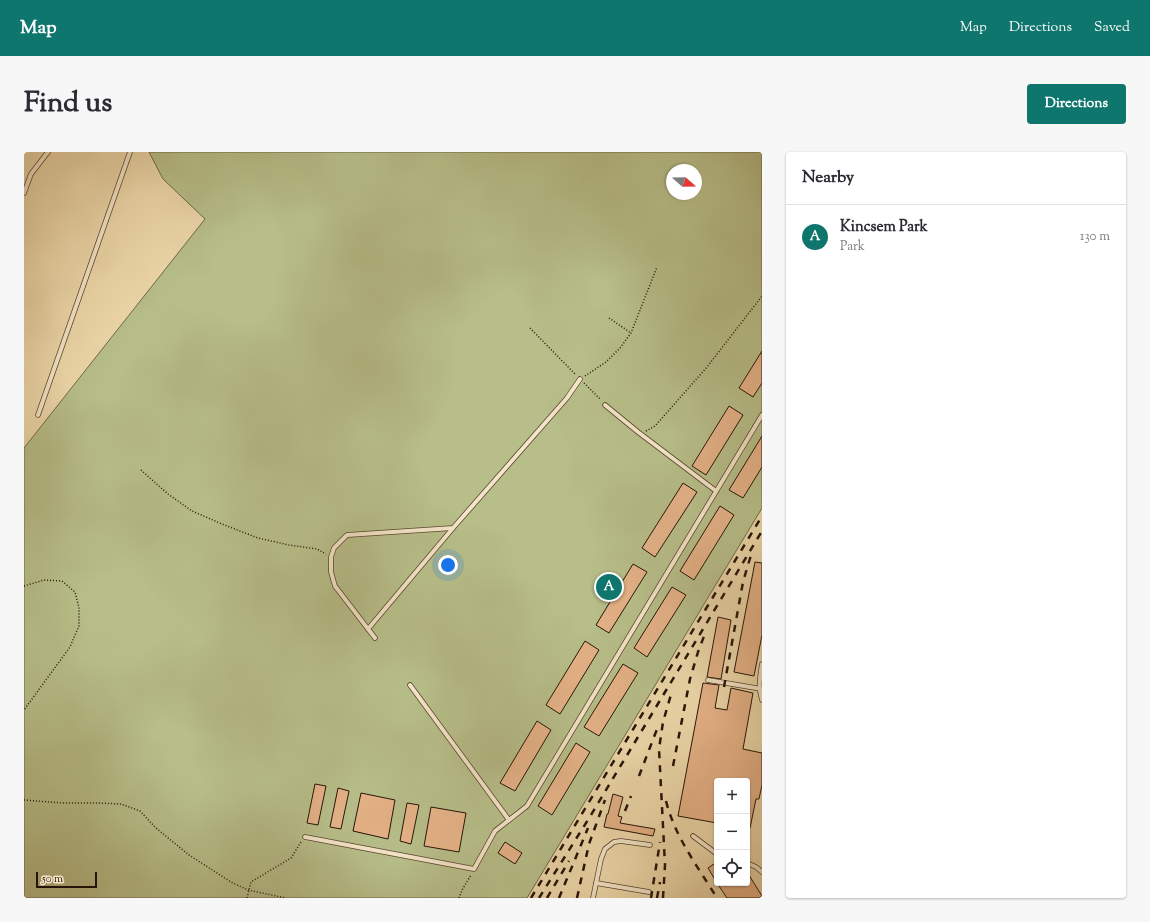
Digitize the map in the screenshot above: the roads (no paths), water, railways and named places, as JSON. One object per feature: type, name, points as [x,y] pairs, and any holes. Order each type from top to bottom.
[{"type":"lane","points":[[24,194],[26,183],[47,152]]},
{"type":"lane","points":[[38,415],[130,152]]},
{"type":"lane","points":[[368,629],[567,398],[580,379]]},
{"type":"lane","points":[[606,405],[641,434],[716,491]]},
{"type":"lane","points":[[305,837],[474,869],[495,831],[527,806],[762,415]]},
{"type":"lane","points":[[375,638],[335,586],[331,572],[331,557],[334,548],[347,536],[454,528]]},
{"type":"lane","points":[[762,664],[760,677],[762,700]]},
{"type":"lane","points":[[708,680],[761,689]]},
{"type":"lane","points":[[410,685],[509,820]]},
{"type":"lane","points":[[693,836],[714,852]]},
{"type":"lane","points":[[593,898],[602,855],[608,846],[614,842],[620,841],[650,845]]},
{"type":"lane","points":[[750,864],[762,872]]},
{"type":"lane","points":[[596,883],[649,892]]},
{"type":"railway","points":[[531,898],[762,516]]},
{"type":"railway","points":[[539,898],[591,815],[762,531]]},
{"type":"railway","points":[[724,687],[743,582],[751,555]]},
{"type":"railway","points":[[673,766],[690,679],[706,631]]},
{"type":"railway","points":[[663,898],[665,865],[659,749],[663,722],[672,691]]},
{"type":"railway","points":[[639,776],[659,724]]},
{"type":"railway","points":[[625,811],[631,796]]},
{"type":"railway","points":[[577,898],[589,844],[605,800]]},
{"type":"railway","points":[[666,801],[681,839],[717,898]]},
{"type":"railway","points":[[559,898],[588,828]]},
{"type":"railway","points":[[651,898],[660,842]]},
{"type":"railway","points":[[547,898],[569,861]]},
{"type":"railway","points":[[657,898],[660,882]]},
{"type":"place","name":"Kincsem Park","points":[[609,587]]}]
